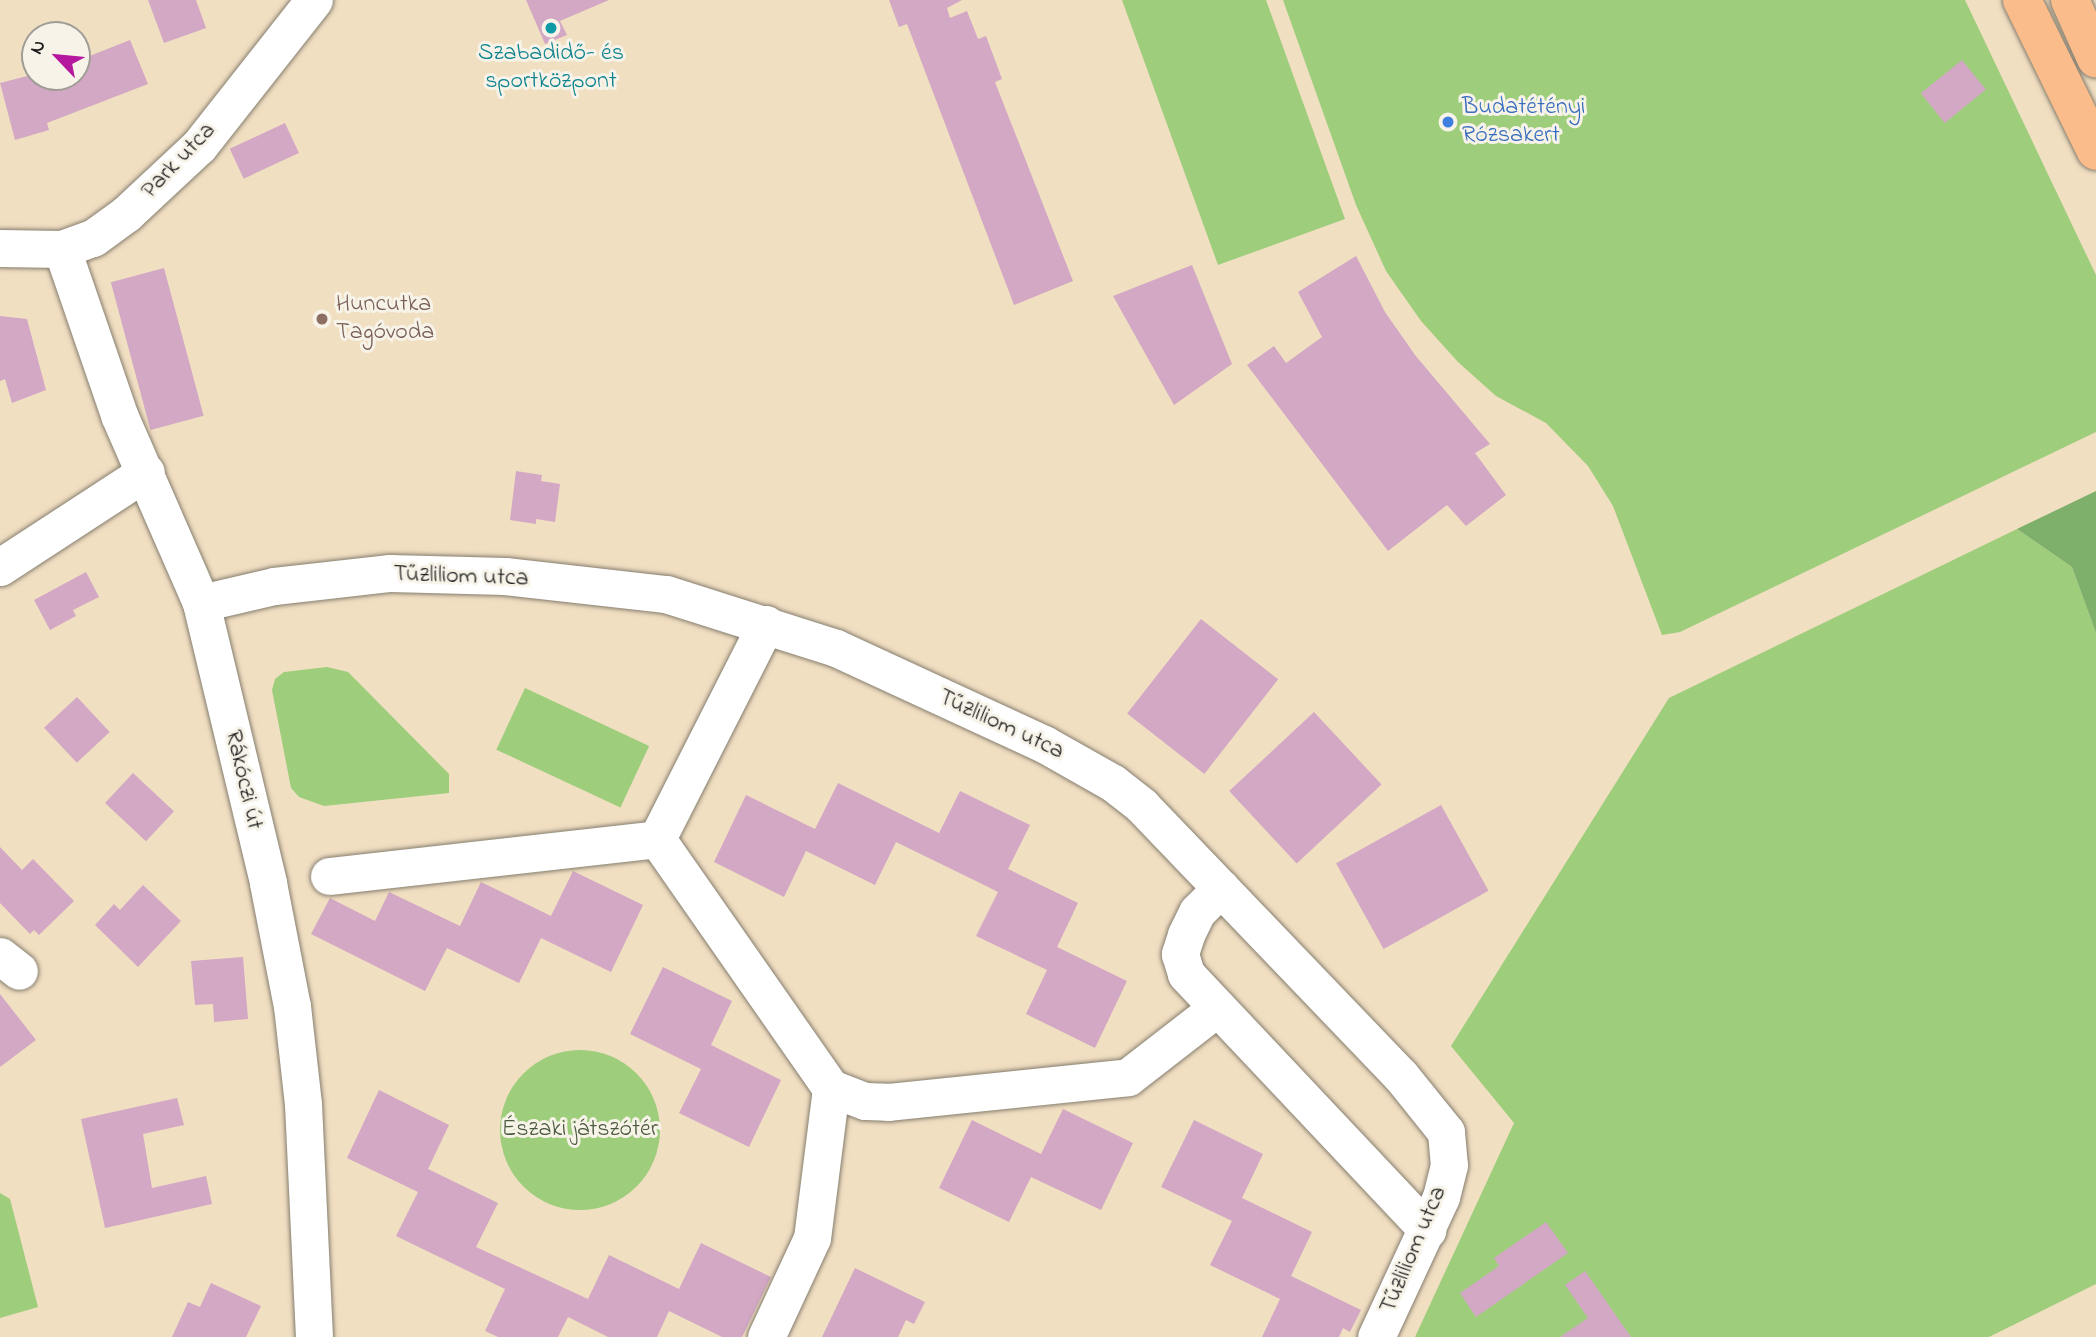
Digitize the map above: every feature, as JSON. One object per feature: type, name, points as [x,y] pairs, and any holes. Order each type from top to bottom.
[{"type":"main road","points":[[2022,0],[2096,152]]},
{"type":"main road","points":[[2070,0],[2096,58]]},
{"type":"street","name":"Park utca","points":[[0,248],[62,249],[93,238],[163,183],[199,146],[314,0]]},
{"type":"street","name":"Rákóczi út","points":[[62,249],[119,415],[201,603],[268,883],[292,1006],[303,1104],[314,1337]]},
{"type":"street","points":[[0,567],[146,472]]},
{"type":"street","name":"Tűzliliom utca","points":[[201,603],[325,578],[449,573],[505,576],[666,594],[836,648],[1081,764],[1142,806],[1401,1076],[1446,1132],[1450,1165],[1427,1230],[1376,1337]]},
{"type":"street","points":[[657,839],[766,624]]},
{"type":"street","points":[[329,876],[657,839]]},
{"type":"street","points":[[657,839],[831,1088],[865,1101],[888,1102],[1128,1077],[1217,1008]]},
{"type":"street","points":[[1221,888],[1197,912],[1180,954],[1186,974],[1427,1230]]},
{"type":"street","points":[[766,1337],[813,1238],[831,1088]]},
{"type":"green space","points":[[1122,0],[1266,0],[1345,219],[1218,265]]},
{"type":"green space","points":[[1283,0],[1965,0],[2096,275],[2096,432],[1680,632],[1662,635],[1613,506],[1588,466],[1546,423],[1496,396],[1458,362],[1421,321],[1386,271],[1356,205]]},
{"type":"green space","points":[[2096,491],[2096,633],[2072,567],[2017,529]]},
{"type":"green space","points":[[2017,529],[2072,567],[2096,633],[2096,1284],[1989,1337],[1415,1337],[1514,1123],[1451,1046],[1669,698]]},
{"type":"green space","points":[[327,667],[348,672],[449,774],[449,793],[324,806],[299,797],[291,788],[272,690],[275,679],[284,672]]},
{"type":"green space","points":[[525,688],[649,746],[620,808],[496,750]]},
{"type":"green space","name":"Északi játszótér","points":[[580,1050],[610,1057],[636,1074],[653,1100],[660,1130],[653,1160],[636,1186],[610,1203],[580,1210],[550,1203],[524,1186],[507,1160],[500,1130],[507,1100],[524,1074],[550,1057]]},
{"type":"green space","points":[[0,1193],[10,1199],[38,1307],[0,1318]]},
{"type":"building","points":[[148,0],[196,0],[206,28],[164,43]]},
{"type":"building","name":"Szabadidő- és sportközpont","points":[[526,0],[609,0],[560,21],[567,35],[545,44]]},
{"type":"building","points":[[889,0],[962,0],[947,8],[950,18],[967,11],[978,39],[986,36],[1002,79],[995,82],[1073,281],[1014,305],[907,24],[899,27]]},
{"type":"building","points":[[130,40],[148,84],[47,123],[49,130],[15,140],[0,83],[21,78],[21,91],[91,91],[91,55]]},
{"type":"building","points":[[1962,60],[1986,90],[1945,123],[1921,93]]},
{"type":"building","points":[[285,123],[299,153],[244,179],[230,149]]},
{"type":"building","points":[[1356,256],[1385,312],[1415,355],[1490,444],[1475,453],[1506,495],[1466,526],[1447,505],[1388,551],[1247,365],[1274,346],[1286,363],[1322,337],[1298,292]]},
{"type":"building","points":[[1192,265],[1232,364],[1174,405],[1113,296]]},
{"type":"building","points":[[164,268],[204,416],[150,430],[111,282]]},
{"type":"building","points":[[0,316],[27,319],[46,390],[12,403],[5,379],[0,381]]},
{"type":"building","points":[[516,471],[542,475],[541,481],[560,484],[555,522],[536,519],[536,524],[510,520]]},
{"type":"building","points":[[86,572],[99,597],[73,610],[76,616],[50,630],[34,600]]},
{"type":"building","points":[[1201,619],[1278,679],[1204,774],[1127,714]]},
{"type":"building","points":[[77,697],[110,732],[77,763],[44,728]]},
{"type":"building","points":[[1314,712],[1382,784],[1297,864],[1229,791]]},
{"type":"building","points":[[133,773],[174,811],[146,841],[105,803]]},
{"type":"building","points":[[838,783],[939,833],[960,791],[1030,825],[1008,869],[1078,903],[1057,947],[1127,981],[1095,1048],[1026,1014],[1047,970],[976,936],[998,892],[978,882],[896,842],[875,885],[806,851],[784,897],[714,862],[746,795],[815,829]]},
{"type":"building","points":[[1441,805],[1489,891],[1384,949],[1336,863]]},
{"type":"building","points":[[0,847],[22,870],[33,859],[74,901],[39,935],[34,930],[30,934],[0,903]]},
{"type":"building","points":[[573,871],[643,905],[611,972],[541,938],[519,983],[447,948],[425,991],[311,934],[330,898],[375,921],[389,892],[460,926],[481,882],[551,916]]},
{"type":"building","points":[[143,885],[181,921],[138,967],[95,925],[114,904],[120,910]]},
{"type":"building","points":[[243,957],[248,1019],[214,1022],[213,1004],[195,1005],[191,961]]},
{"type":"building","points":[[663,967],[732,1001],[711,1045],[781,1080],[749,1147],[679,1113],[701,1069],[630,1034]]},
{"type":"building","points":[[0,994],[36,1040],[0,1067]]},
{"type":"building","points":[[379,1090],[449,1125],[428,1169],[498,1203],[476,1247],[588,1299],[609,1255],[679,1289],[701,1243],[771,1277],[742,1337],[722,1337],[669,1311],[657,1337],[608,1337],[568,1317],[558,1337],[498,1337],[485,1331],[505,1289],[396,1236],[418,1192],[347,1158]]},
{"type":"building","points":[[177,1098],[184,1125],[143,1134],[152,1188],[206,1176],[212,1204],[105,1228],[81,1119]]},
{"type":"building","points":[[1063,1109],[1133,1143],[1101,1210],[1031,1177],[1009,1222],[939,1188],[972,1120],[1041,1154]]},
{"type":"building","points":[[1194,1120],[1263,1154],[1242,1198],[1312,1232],[1291,1276],[1361,1310],[1350,1332],[1343,1328],[1339,1337],[1262,1337],[1280,1299],[1210,1265],[1232,1221],[1161,1187]]},
{"type":"building","points":[[1546,1222],[1568,1253],[1476,1317],[1460,1293],[1499,1266],[1494,1258]]},
{"type":"building","points":[[855,1268],[925,1302],[914,1324],[906,1320],[898,1337],[822,1337]]},
{"type":"building","points":[[1585,1271],[1631,1337],[1560,1337],[1588,1318],[1565,1285]]},
{"type":"building","points":[[211,1283],[261,1306],[246,1337],[172,1337],[188,1302],[200,1307]]},
{"type":"place","name":"Szabadidő- és sportközpont","points":[[551,28]]},
{"type":"place","name":"Budatétényi Rózsakert","points":[[1448,122]]},
{"type":"place","name":"Huncutka Tagóvoda","points":[[322,319]]}]
